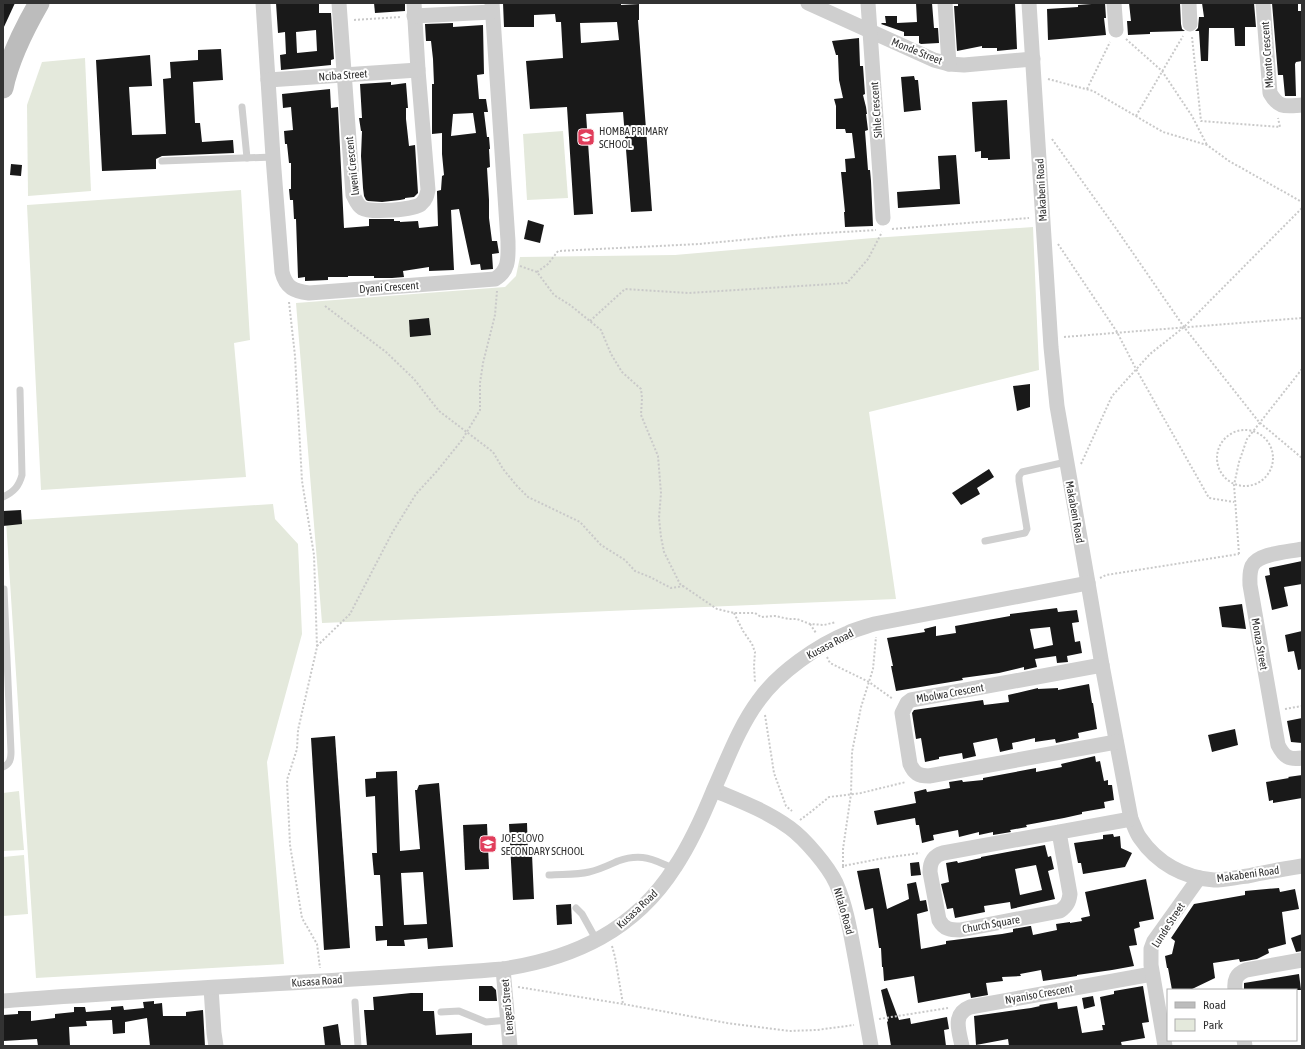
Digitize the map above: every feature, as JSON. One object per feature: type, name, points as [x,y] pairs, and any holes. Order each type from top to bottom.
[{"type":"street","points":[[3,88],[14,54],[39,3]]},
{"type":"street","points":[[263,3],[282,272],[285,281],[290,288]]},
{"type":"street","name":"Lweni Crescent","points":[[339,3],[353,195],[361,207],[367,210],[376,211],[416,207],[422,204],[427,196],[428,190],[414,9]]},
{"type":"street","name":"Monde Street","points":[[808,3],[934,60],[949,64],[1033,59]]},
{"type":"street","name":"Sihle Crescent","points":[[868,3],[883,223]]},
{"type":"street","points":[[945,3],[949,64]]},
{"type":"street","name":"Makabeni Road","points":[[1030,3],[1043,219],[1057,406],[1102,665],[1131,819],[1139,837],[1150,851],[1164,863],[1180,873],[1199,878],[1216,880],[1302,866]]},
{"type":"street","points":[[1114,3],[1116,30]]},
{"type":"street","points":[[1189,3],[1190,24]]},
{"type":"street","name":"Mkonto Crescent","points":[[1263,3],[1270,93],[1275,102],[1285,106],[1302,105]]},
{"type":"street","points":[[414,9],[492,8],[508,241],[508,262],[504,272],[499,276]]},
{"type":"street","name":"Nciba Street","points":[[268,80],[418,70]]},
{"type":"street","name":"Dyani Crescent","points":[[290,288],[309,293],[495,279],[499,276]]},
{"type":"street","points":[[1252,565],[1265,556],[1302,550]]},
{"type":"street","name":"Monza Street","points":[[1252,565],[1250,586],[1278,745],[1282,754],[1288,758],[1302,758]]},
{"type":"street","name":"Kusasa Road","points":[[3,1002],[503,968],[524,966],[573,951],[603,937],[628,920],[650,900],[674,869],[687,847],[714,790],[733,742],[747,717],[760,698],[779,677],[802,659],[847,633],[874,624],[1088,583]]},
{"type":"street","name":"Mbolwa Crescent","points":[[916,774],[910,764],[902,713],[904,707],[911,700],[1102,665]]},
{"type":"street","points":[[916,774],[929,776],[1116,742]]},
{"type":"street","name":"Ntlalo Road","points":[[714,790],[772,816],[793,822],[822,861],[835,882],[845,906],[872,1046]]},
{"type":"street","points":[[932,859],[936,855],[943,853],[1131,819]]},
{"type":"street","name":"Church Square","points":[[932,859],[930,872],[939,920],[942,926],[946,929],[960,930],[1060,911],[1069,902],[1070,894],[1059,832]]},
{"type":"street","name":"Lunde Street","points":[[1165,1046],[1152,974],[1150,958],[1151,949],[1154,941],[1199,878]]},
{"type":"street","points":[[1235,989],[1235,981],[1240,973],[1246,970],[1302,960]]},
{"type":"street","name":"Lengezi Street","points":[[503,968],[510,1046]]},
{"type":"street","name":"Nyaniso Crescent","points":[[960,1012],[970,1007],[1152,974]]},
{"type":"street","points":[[211,988],[216,1046]]},
{"type":"street","points":[[960,1012],[958,1024],[962,1046]]},
{"type":"lane","points":[[242,107],[247,158]]},
{"type":"lane","points":[[162,161],[273,157]]},
{"type":"lane","points":[[3,497],[16,489],[20,483],[22,475],[20,390]]},
{"type":"lane","points":[[985,541],[1025,533],[1027,529],[1019,481],[1019,476],[1022,472],[1066,462]]},
{"type":"lane","points":[[3,767],[9,763],[12,752],[4,589]]},
{"type":"lane","points":[[549,875],[588,872],[636,857],[653,859],[674,869]]},
{"type":"lane","points":[[576,908],[603,937]]},
{"type":"lane","points":[[355,1002],[358,1046]]},
{"type":"lane","points":[[441,1012],[459,1011],[486,1022],[508,1020]]},
{"type":"path","points":[[341,21],[414,9]]},
{"type":"path","points":[[1136,116],[1190,24]]},
{"type":"path","points":[[1190,24],[1201,121],[1280,128],[1275,102]]},
{"type":"path","points":[[1087,89],[1116,30],[1162,71],[1192,116],[1207,145]]},
{"type":"path","points":[[1034,75],[1092,91],[1163,132],[1207,145],[1229,161],[1302,202]]},
{"type":"path","points":[[1037,119],[1184,327],[1259,422],[1302,458]]},
{"type":"path","points":[[1071,487],[1112,396],[1150,354],[1184,327],[1302,208]]},
{"type":"path","points":[[537,272],[548,264],[558,251],[699,244],[794,235],[883,223],[1043,219],[1117,332],[1136,370],[1209,498],[1234,502]]},
{"type":"path","points":[[590,321],[625,289],[689,293],[848,283],[868,259],[883,223]]},
{"type":"path","points":[[508,262],[537,272],[554,295],[570,305],[601,330],[610,354],[622,372],[641,389],[641,415],[658,456],[661,493],[659,518],[661,537],[664,552],[680,584],[717,609],[734,613],[755,613],[761,617],[775,616],[789,619],[797,618],[810,624],[824,625],[838,622]]},
{"type":"path","points":[[317,647],[350,614],[392,533],[416,494],[462,440],[466,431],[480,410],[480,383],[483,363],[495,315],[499,276]]},
{"type":"path","points":[[290,288],[288,296],[295,356],[302,481],[314,555],[317,647],[298,730],[297,749],[287,780],[290,845],[302,918],[317,944],[321,981]]},
{"type":"path","points":[[309,293],[386,352],[414,378],[439,410],[493,452],[503,469],[516,486],[528,497],[580,522],[602,544],[625,560],[635,571],[671,588],[684,586]]},
{"type":"path","points":[[1051,338],[1302,318]]},
{"type":"path","points":[[1252,565],[1239,554],[1234,502],[1234,485],[1239,462],[1247,439],[1302,369]]},
{"type":"path","points":[[1242,430],[1253,431],[1263,436],[1270,445],[1274,456],[1272,468],[1266,478],[1257,484],[1245,487],[1234,485],[1225,478],[1219,470],[1217,459],[1218,449],[1224,440],[1232,433],[1242,430]]},
{"type":"path","points":[[1088,583],[1106,575],[1239,554]]},
{"type":"path","points":[[734,613],[742,631],[752,644],[755,652],[755,682],[766,718],[774,773],[793,822],[812,811],[829,797],[861,793],[906,782],[916,774]]},
{"type":"path","points":[[810,624],[830,663],[869,682],[904,707]]},
{"type":"path","points":[[835,882],[843,866],[843,849],[852,794],[852,752],[861,708],[873,669],[876,640],[874,624]]},
{"type":"path","points":[[1272,711],[1302,706]]},
{"type":"path","points":[[843,866],[920,853],[932,859]]},
{"type":"path","points":[[603,937],[615,957],[623,1004]]},
{"type":"path","points":[[505,984],[727,1023],[789,1031],[817,1030],[867,1023],[883,1018],[950,1008],[960,1012]]},
{"type":"green space","points":[[85,58],[91,191],[28,196],[27,105],[42,62]]},
{"type":"green space","points":[[563,131],[568,198],[527,200],[523,134]]},
{"type":"green space","points":[[241,190],[250,340],[234,343],[246,477],[41,490],[27,205]]},
{"type":"green space","points":[[1033,227],[1039,370],[869,412],[896,599],[322,623],[296,303],[505,287],[516,276],[520,257],[675,255],[873,238]]},
{"type":"green space","points":[[273,504],[275,519],[298,544],[302,634],[267,762],[284,964],[36,978],[6,521]]},
{"type":"green space","points":[[19,791],[24,850],[3,851],[3,793]]},
{"type":"green space","points":[[24,855],[28,914],[3,916],[3,857]]},
{"type":"building","points":[[3,3],[15,3],[3,29]]},
{"type":"building","points":[[276,3],[319,3],[319,13],[331,13],[334,59],[331,60],[331,65],[281,70],[280,55],[286,54],[285,32],[278,33]],"holes":[[[316,30],[317,51],[297,53],[296,32]]]},
{"type":"building","points":[[374,3],[405,3],[405,11],[375,13]]},
{"type":"building","points":[[503,3],[639,4],[638,20],[652,211],[631,212],[623,112],[586,114],[593,214],[574,215],[567,107],[530,109],[526,61],[563,58],[561,22],[556,22],[555,14],[534,15],[534,27],[504,27]],"holes":[[[617,22],[619,40],[581,43],[580,23]]]},
{"type":"building","points":[[916,3],[932,3],[934,28],[938,28],[939,43],[921,44],[919,43],[919,36],[904,36],[904,32],[881,24],[886,23],[885,16],[897,16],[897,23],[917,22]]},
{"type":"building","points":[[958,3],[1015,3],[1017,49],[997,51],[997,48],[982,48],[982,46],[957,51],[954,6],[958,6]]},
{"type":"building","points":[[1105,3],[1106,18],[1104,18],[1106,35],[1048,40],[1047,9],[1078,7],[1078,5]]},
{"type":"building","points":[[1129,3],[1180,3],[1181,24],[1182,29],[1185,31],[1150,32],[1150,34],[1128,35],[1127,21],[1131,21]]},
{"type":"building","points":[[1202,3],[1254,3],[1256,27],[1245,27],[1245,46],[1235,46],[1234,28],[1209,28],[1208,61],[1201,61],[1199,31],[1195,31],[1198,28],[1199,17],[1204,17]]},
{"type":"building","points":[[1272,3],[1298,3],[1298,11],[1302,11],[1302,61],[1296,62],[1295,64],[1296,96],[1285,96],[1283,75],[1278,75]]},
{"type":"building","points":[[453,23],[453,27],[483,25],[484,74],[477,75],[479,99],[486,99],[488,112],[484,112],[490,149],[490,167],[487,168],[489,218],[492,241],[497,241],[499,253],[492,254],[493,269],[481,270],[480,264],[471,265],[459,209],[451,210],[454,270],[429,271],[429,267],[403,271],[404,277],[392,278],[348,276],[328,277],[328,280],[305,281],[305,277],[298,278],[296,219],[294,219],[293,200],[290,200],[289,189],[291,189],[291,163],[289,163],[284,131],[293,130],[291,107],[283,108],[282,94],[330,89],[331,108],[338,107],[344,228],[369,226],[369,219],[394,219],[394,221],[400,222],[418,221],[419,228],[438,226],[437,191],[441,190],[442,176],[444,175],[442,133],[432,134],[432,84],[434,84],[433,59],[431,41],[426,41],[425,24]],"holes":[[[473,113],[476,133],[451,136],[453,114]]]},
{"type":"building","points":[[859,38],[860,66],[863,66],[865,94],[863,95],[867,114],[868,130],[865,131],[868,170],[870,170],[871,181],[873,226],[845,227],[841,172],[846,172],[845,159],[855,158],[852,133],[846,133],[845,129],[836,129],[836,106],[834,99],[843,98],[839,80],[838,55],[836,55],[832,41]]},
{"type":"building","points":[[221,49],[223,80],[193,82],[195,123],[200,123],[202,142],[233,140],[234,153],[162,156],[156,159],[156,169],[102,171],[96,60],[150,55],[152,86],[129,87],[132,135],[166,134],[163,79],[171,78],[170,62],[198,60],[198,50]]},
{"type":"building","points":[[914,76],[915,80],[918,80],[921,110],[904,112],[901,77]]},
{"type":"building","points":[[391,82],[391,85],[406,83],[408,108],[406,108],[406,119],[409,146],[415,145],[418,193],[414,197],[400,200],[382,202],[368,201],[364,196],[363,188],[361,156],[362,131],[359,118],[362,118],[360,84]]},
{"type":"building","points":[[1007,100],[1010,159],[988,160],[988,158],[981,158],[981,151],[975,152],[972,102]]},
{"type":"building","points":[[956,155],[960,204],[898,208],[897,192],[940,189],[938,156]]},
{"type":"building","points":[[11,164],[22,165],[21,176],[10,175]]},
{"type":"building","points":[[528,220],[544,225],[540,243],[524,239]]},
{"type":"building","points":[[429,318],[431,335],[410,337],[409,320]]},
{"type":"building","points":[[1030,384],[1030,407],[1017,411],[1013,386]]},
{"type":"building","points":[[989,469],[994,477],[977,488],[980,494],[961,505],[952,493]]},
{"type":"building","points":[[21,510],[22,524],[3,526],[3,511]]},
{"type":"building","points":[[1302,561],[1302,584],[1284,587],[1288,606],[1272,610],[1265,576],[1270,575],[1269,568]]},
{"type":"building","points":[[1242,604],[1246,629],[1222,627],[1219,607]]},
{"type":"building","points":[[1057,608],[1058,612],[1077,610],[1079,622],[1072,623],[1075,642],[1080,641],[1082,653],[1067,656],[1068,662],[1057,663],[1056,656],[1035,659],[1037,667],[1024,670],[1024,667],[999,673],[962,678],[963,680],[896,691],[891,666],[893,666],[887,638],[925,632],[924,629],[936,626],[936,636],[956,633],[955,626],[1010,616],[1010,614]],"holes":[[[1050,627],[1053,645],[1034,649],[1030,629]]]},
{"type":"building","points":[[1302,631],[1302,669],[1298,670],[1294,651],[1288,652],[1285,635]]},
{"type":"building","points":[[1089,684],[1097,729],[1078,733],[1079,738],[1056,743],[1055,739],[1035,742],[1035,738],[1012,743],[1013,749],[1000,752],[997,738],[973,743],[976,756],[963,759],[962,753],[939,757],[939,759],[925,762],[921,738],[916,739],[912,713],[914,710],[983,700],[984,705],[1009,702],[1008,695],[1038,688],[1058,688],[1058,690]]},
{"type":"building","points":[[1302,718],[1302,743],[1291,742],[1287,721]]},
{"type":"building","points":[[1235,729],[1238,745],[1212,752],[1208,735]]},
{"type":"building","points":[[335,736],[350,948],[324,950],[311,738]]},
{"type":"building","points":[[1095,756],[1096,762],[1100,761],[1104,781],[1108,780],[1108,785],[1112,785],[1114,800],[1104,802],[1105,808],[1026,825],[1027,827],[1010,830],[1011,832],[993,835],[993,832],[979,835],[979,832],[959,837],[958,830],[933,835],[934,840],[922,843],[919,825],[916,825],[915,818],[877,825],[874,811],[916,803],[914,792],[926,789],[927,792],[950,788],[949,782],[962,780],[963,782],[983,780],[983,778],[1036,768],[1036,772],[1062,767],[1061,764]]},
{"type":"building","points":[[397,771],[400,851],[420,849],[415,790],[417,790],[419,785],[439,783],[453,947],[428,949],[427,938],[404,940],[405,946],[387,946],[387,940],[376,941],[375,926],[383,926],[380,875],[374,875],[372,853],[377,853],[375,796],[366,797],[365,779],[376,778],[376,772]],"holes":[[[423,872],[427,924],[404,925],[401,873]]]},
{"type":"building","points":[[1302,775],[1302,798],[1273,803],[1273,800],[1269,801],[1266,782]]},
{"type":"building","points":[[527,823],[528,854],[532,854],[534,899],[513,900],[509,824]]},
{"type":"building","points":[[487,824],[489,869],[465,870],[463,825]]},
{"type":"building","points":[[1113,834],[1114,837],[1120,836],[1121,848],[1132,853],[1125,867],[1083,874],[1081,863],[1078,863],[1074,843],[1103,839],[1103,835]]},
{"type":"building","points":[[1045,845],[1048,857],[1051,856],[1054,869],[1048,871],[1055,899],[1011,909],[1010,902],[984,906],[985,912],[955,918],[953,908],[947,909],[941,884],[949,882],[946,863],[957,861],[958,863],[981,857]],"holes":[[[1036,865],[1042,890],[1020,895],[1015,869]]]},
{"type":"building","points":[[919,862],[921,875],[911,876],[910,863]]},
{"type":"building","points":[[879,868],[887,909],[909,899],[907,884],[916,882],[920,901],[926,900],[928,911],[917,914],[921,949],[946,944],[946,941],[1002,934],[1013,932],[1013,929],[1030,926],[1033,935],[1057,930],[1056,924],[1082,921],[1081,918],[1090,916],[1085,892],[1146,879],[1154,919],[1139,922],[1140,927],[1134,929],[1137,945],[1129,946],[1134,966],[1043,981],[1041,970],[1020,974],[1021,976],[1002,977],[1003,981],[986,983],[988,995],[971,998],[970,993],[918,1003],[914,976],[884,981],[881,948],[879,948],[873,908],[865,910],[857,871]]},
{"type":"building","points":[[1279,888],[1280,892],[1295,889],[1299,909],[1282,912],[1286,944],[1268,949],[1269,953],[1257,959],[1240,962],[1239,959],[1213,963],[1215,978],[1192,989],[1172,989],[1165,956],[1172,954],[1175,941],[1171,938],[1194,904],[1245,895],[1245,891]]},
{"type":"building","points":[[571,904],[572,924],[557,925],[556,905]]},
{"type":"building","points":[[1302,934],[1302,951],[1296,952],[1291,938]]},
{"type":"building","points":[[1299,974],[1301,990],[1244,989],[1244,983]]},
{"type":"building","points":[[479,986],[492,986],[496,990],[497,1001],[479,1001]]},
{"type":"building","points":[[1143,986],[1149,1022],[1142,1023],[1145,1038],[1121,1042],[1122,1046],[1009,1046],[1008,1039],[976,1045],[974,1016],[1031,1008],[1057,1002],[1058,1009],[1077,1006],[1082,1033],[1103,1030],[1102,1025],[1105,1025],[1100,997],[1114,994],[1114,991]]},
{"type":"building","points":[[887,988],[899,1020],[910,1018],[911,1024],[947,1017],[949,1029],[944,1030],[946,1046],[891,1046],[888,1021],[881,990]]},
{"type":"building","points":[[423,993],[423,1011],[434,1011],[436,1035],[472,1033],[472,1046],[367,1046],[364,1010],[374,1010],[373,997]]},
{"type":"building","points":[[1093,996],[1095,1006],[1084,1009],[1082,998]]},
{"type":"building","points":[[154,1001],[154,1004],[162,1003],[163,1016],[186,1016],[186,1012],[203,1010],[205,1046],[150,1046],[147,1018],[125,1022],[125,1033],[113,1034],[112,1020],[86,1021],[87,1026],[69,1027],[70,1046],[38,1046],[37,1039],[3,1041],[3,1015],[18,1014],[18,1011],[31,1011],[31,1021],[55,1018],[55,1014],[74,1012],[74,1007],[85,1007],[86,1012],[111,1010],[111,1007],[123,1006],[124,1010],[144,1008],[143,1002]]},
{"type":"building","points":[[338,1024],[341,1046],[325,1046],[323,1027]]},
{"type":"place","name":"HOMBA PRIMARY SCHOOL","points":[[586,137]]},
{"type":"place","name":"JOE SLOVO SECONDARY SCHOOL","points":[[488,844]]}]
